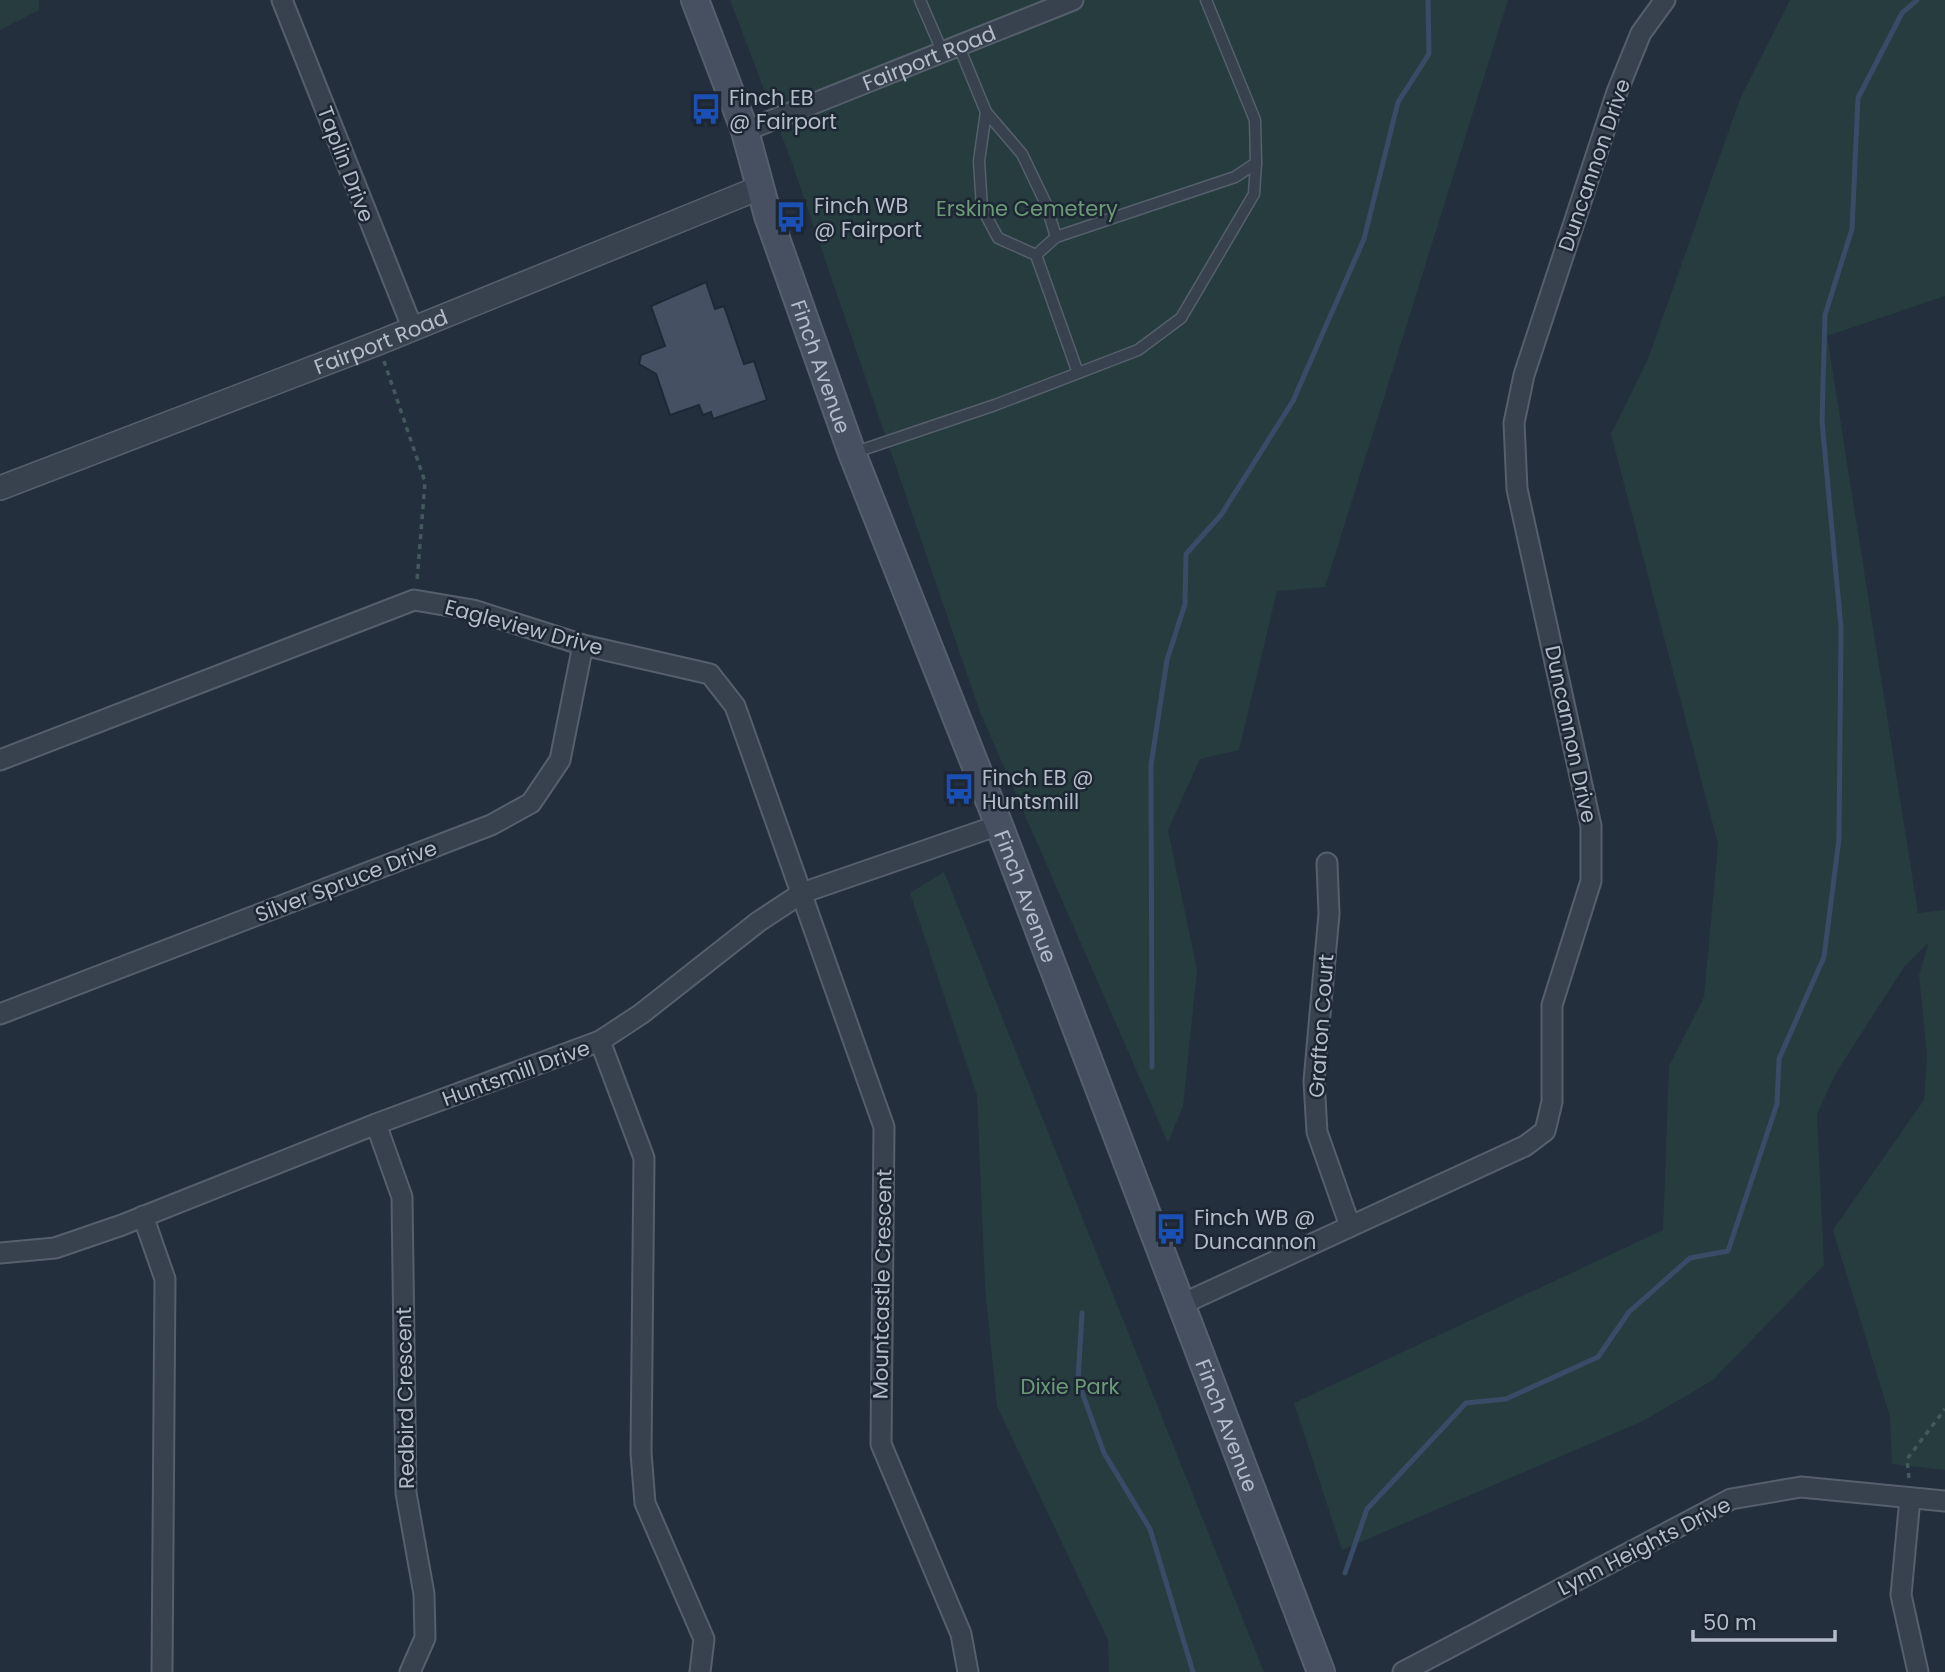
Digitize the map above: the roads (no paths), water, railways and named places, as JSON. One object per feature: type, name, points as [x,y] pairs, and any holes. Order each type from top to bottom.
[{"type":"main road","name":"Finch Avenue","points":[[695,0],[745,131],[759,188],[852,453],[999,825],[1321,1672]]},
{"type":"street","name":"Taplin Drive","points":[[282,0],[412,327]]},
{"type":"street","name":"Fairport Road","points":[[745,131],[1073,0]]},
{"type":"street","name":"Duncannon Drive","points":[[1181,1305],[1525,1146],[1545,1131],[1552,1102],[1552,1005],[1591,881],[1591,826],[1517,489],[1514,423],[1524,375],[1617,92],[1641,33],[1665,0]]},
{"type":"street","name":"Fairport Road","points":[[0,488],[378,343],[759,188]]},
{"type":"street","name":"Eagleview Drive","points":[[0,760],[414,600],[473,610],[583,645],[710,674],[735,706],[803,893]]},
{"type":"street","name":"Silver Spruce Drive","points":[[0,1014],[491,825],[531,803],[560,760],[583,645]]},
{"type":"street","name":"Huntsmill Drive","points":[[0,1253],[55,1248],[600,1041],[641,1014],[758,922],[803,893],[999,825]]},
{"type":"street","name":"Grafton Court","points":[[1327,863],[1329,914],[1314,1081],[1315,1106],[1317,1132],[1350,1226]]},
{"type":"street","name":"Mountcastle Crescent","points":[[803,893],[884,1127],[881,1444],[961,1634],[968,1672]]},
{"type":"street","points":[[600,1041],[644,1158],[641,1453],[645,1503],[704,1639],[700,1672]]},
{"type":"street","name":"Redbird Crescent","points":[[376,1124],[402,1197],[406,1493],[424,1594],[425,1638],[410,1672]]},
{"type":"street","points":[[143,1216],[165,1279],[162,1672]]},
{"type":"street","name":"Lynn Heights Drive","points":[[1403,1672],[1731,1499],[1801,1487],[1945,1501]]},
{"type":"street","points":[[1910,1498],[1901,1595],[1918,1672]]},
{"type":"lane","points":[[920,0],[986,112],[1023,154],[1046,204],[1056,237]]},
{"type":"lane","points":[[852,453],[1138,350],[1181,318],[1254,194],[1255,120],[1206,0]]},
{"type":"lane","points":[[986,112],[979,162],[982,208],[998,237],[1035,255],[1078,373]]},
{"type":"lane","points":[[1035,255],[1056,237],[1235,177],[1256,163]]},
{"type":"waterway","points":[[1152,1067],[1151,765],[1167,660],[1185,604],[1186,554],[1221,515],[1293,401],[1364,239],[1398,102],[1429,54],[1428,0]]},
{"type":"waterway","points":[[1345,1573],[1367,1509],[1466,1403],[1506,1399],[1598,1357],[1629,1312],[1690,1258],[1728,1251],[1777,1104],[1779,1059],[1824,957],[1839,839],[1841,628],[1822,421],[1825,315],[1852,229],[1858,98],[1902,13],[1917,0]]},
{"type":"waterway","points":[[1082,1313],[1078,1381],[1104,1453],[1150,1529],[1193,1672]]},
{"type":"place","name":"Finch EB @ Fairport","points":[[706,109]]},
{"type":"place","name":"Finch WB @ Fairport","points":[[791,217]]},
{"type":"place","name":"Finch EB @ Huntsmill","points":[[959,789]]},
{"type":"place","name":"Finch WB @ Duncannon","points":[[1171,1229]]},
{"type":"park label","name":"Erskine Cemetery","points":[[1027,208]]},
{"type":"park label","name":"Dixie Park","points":[[1070,1386]]}]
